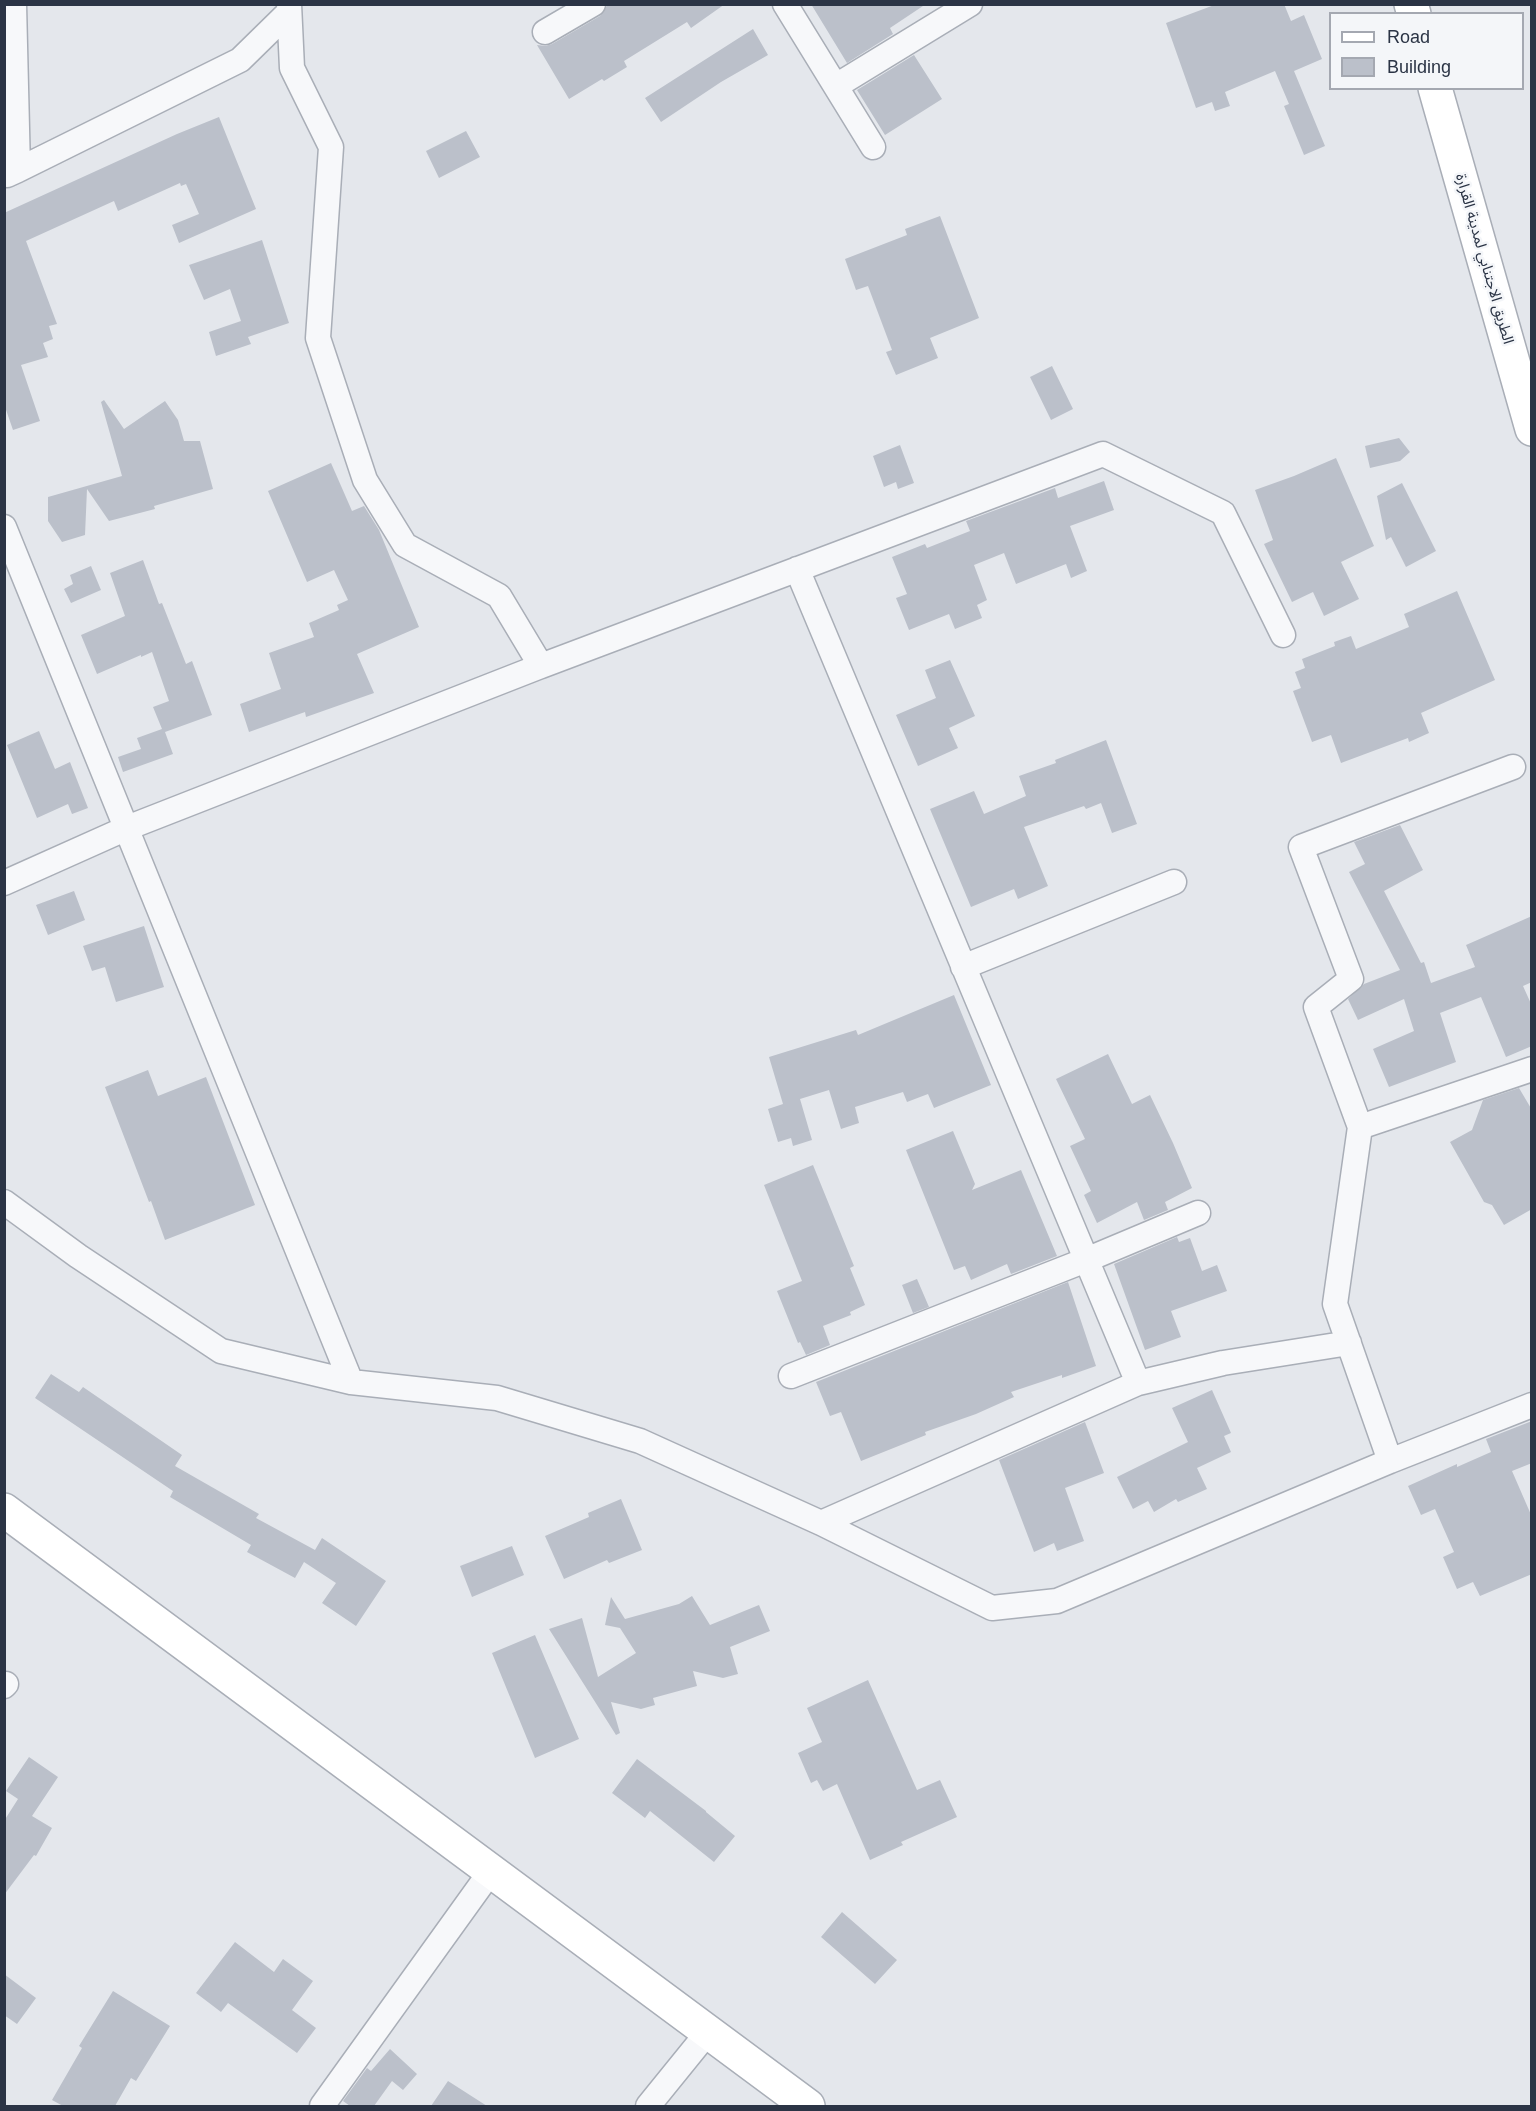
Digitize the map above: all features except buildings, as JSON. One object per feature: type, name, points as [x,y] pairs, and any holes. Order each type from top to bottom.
[{"type":"main road","name":"الطريق الاجتنابي لمدينة القرارة","points":[[1436,90],[1532,429]]},
{"type":"main road","points":[[4,1510],[808,2106]]},
{"type":"street","points":[[14,4],[11,173],[240,60],[289,8]]},
{"type":"street","points":[[545,32],[593,4]]},
{"type":"street","points":[[836,86],[970,4]]},
{"type":"street","points":[[787,5],[873,147]]},
{"type":"street","points":[[289,8],[292,69],[331,147],[318,338],[365,480],[405,545],[499,596],[541,666]]},
{"type":"street","points":[[4,883],[127,828],[541,666],[1103,454],[1223,513],[1283,635]]},
{"type":"street","points":[[4,526],[351,1382]]},
{"type":"street","points":[[797,569],[1138,1383]]},
{"type":"street","points":[[1390,1461],[1335,1304],[1360,1127],[1316,1007],[1351,979],[1301,847],[1513,767]]},
{"type":"street","points":[[963,967],[1174,882]]},
{"type":"street","points":[[1360,1127],[1532,1069]]},
{"type":"street","points":[[4,1202],[78,1256],[221,1351],[351,1382],[497,1398],[640,1441],[821,1523],[992,1608],[1057,1601],[1390,1461],[1532,1405]]},
{"type":"street","points":[[791,1376],[1198,1214]]},
{"type":"street","points":[[821,1523],[1138,1383],[1223,1363],[1349,1343]]},
{"type":"street","points":[[322,2106],[491,1871]]},
{"type":"street","points":[[648,2106],[708,2032]]}]
